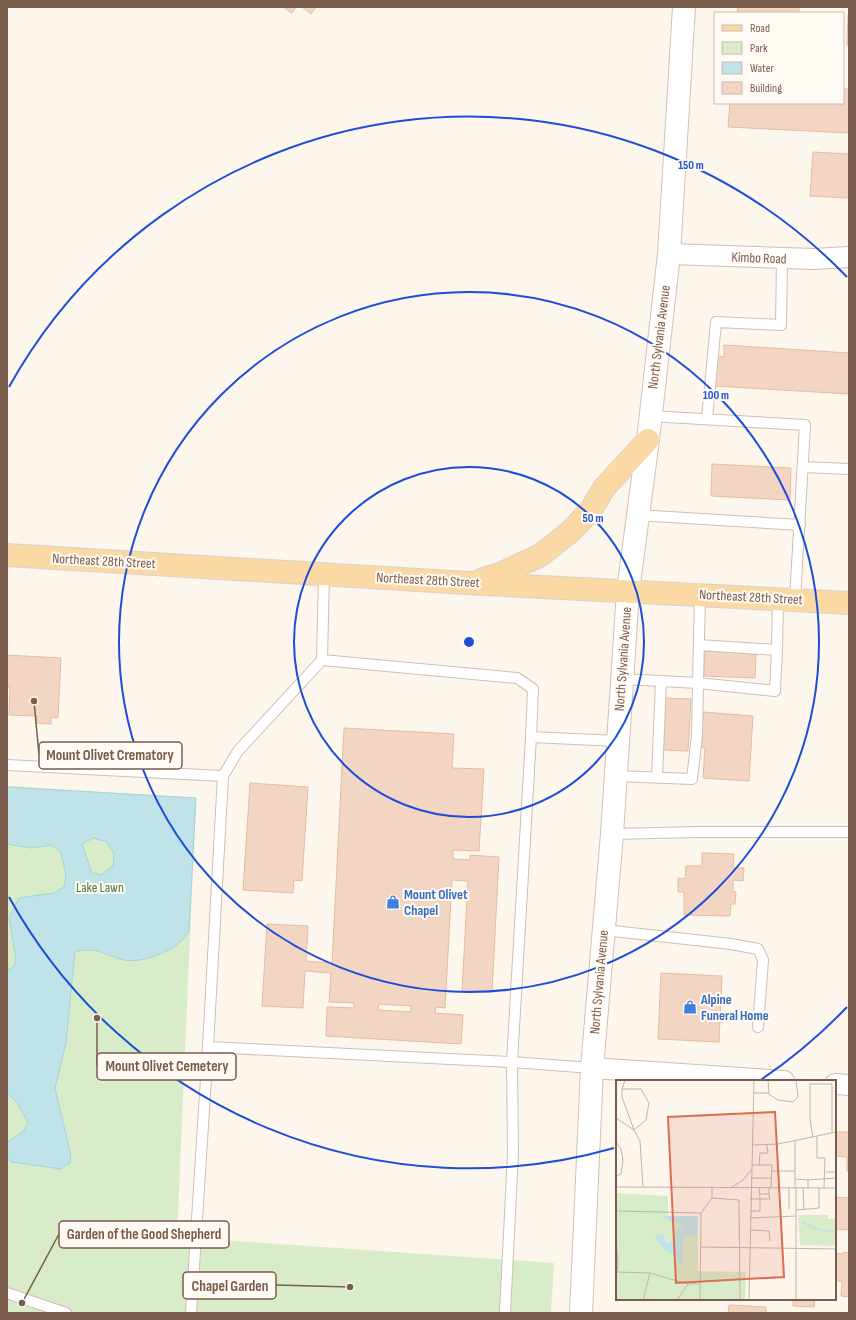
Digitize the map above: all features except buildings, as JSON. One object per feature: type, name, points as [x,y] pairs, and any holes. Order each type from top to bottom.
[{"type":"main road","name":"North Sylvania Avenue","points":[[581,1313],[592,1068],[612,834],[628,591],[648,440],[669,254],[684,7]]},
{"type":"main road","points":[[473,583],[500,574],[541,554],[572,531],[591,510],[604,488],[648,440]]},
{"type":"main road","name":"Northeast 28th Street","points":[[7,555],[473,583],[849,603]]},
{"type":"street","name":"Kimbo Road","points":[[669,254],[814,259],[849,257]]},
{"type":"street","points":[[592,1068],[769,1080]]},
{"type":"street","points":[[836,1084],[849,1085]]},
{"type":"lane","points":[[707,419],[716,322],[781,325],[782,258]]},
{"type":"lane","points":[[622,679],[698,683],[775,691],[777,650],[800,525],[806,425],[650,416]]},
{"type":"lane","points":[[803,467],[849,470]]},
{"type":"lane","points":[[637,515],[800,525]]},
{"type":"lane","points":[[191,1313],[223,776],[238,751],[322,660],[324,574]]},
{"type":"lane","points":[[616,776],[692,779],[693,728],[698,683],[700,595]]},
{"type":"lane","points":[[699,644],[777,650]]},
{"type":"lane","points":[[322,660],[517,678],[533,689],[512,1062],[514,1154],[505,1313]]},
{"type":"lane","points":[[658,777],[662,726],[661,681]]},
{"type":"lane","points":[[531,736],[618,741]]},
{"type":"lane","points":[[7,765],[223,776]]},
{"type":"lane","points":[[612,834],[698,832],[849,832]]},
{"type":"lane","points":[[604,930],[731,944],[758,949],[763,960],[758,1028]]},
{"type":"lane","points":[[208,1047],[512,1062],[592,1068]]},
{"type":"lane","points":[[7,1293],[66,1313]]},
{"type":"green space","name":"Lake Lawn","points":[[7,786],[196,798],[177,1237],[554,1263],[551,1313],[7,1313]]},
{"type":"water","points":[[7,787],[196,798],[189,932],[175,946],[168,950],[152,957],[135,961],[120,959],[93,950],[82,950],[75,952],[66,1043],[55,1088],[71,1156],[70,1163],[61,1169],[11,1162],[7,1157],[7,1142],[23,1132],[28,1123],[18,1104],[7,1093],[7,970],[14,967],[16,960],[9,917],[19,898],[54,893],[64,887],[66,875],[61,853],[52,845],[31,848],[7,844]],"holes":[[[93,838],[107,842],[114,854],[113,866],[101,875],[92,873],[82,844]]]},
{"type":"place","name":"Mount Olivet Crematory","points":[[34,701]]},
{"type":"place","name":"Mount Olivet Chapel","points":[[393,902]]},
{"type":"place","name":"Alpine Funeral Home","points":[[690,1007]]},
{"type":"place","name":"Mount Olivet Cemetery","points":[[97,1018]]},
{"type":"place","name":"Chapel Garden","points":[[350,1287]]},
{"type":"place","name":"Garden of the Good Shepherd","points":[[22,1303]]}]
